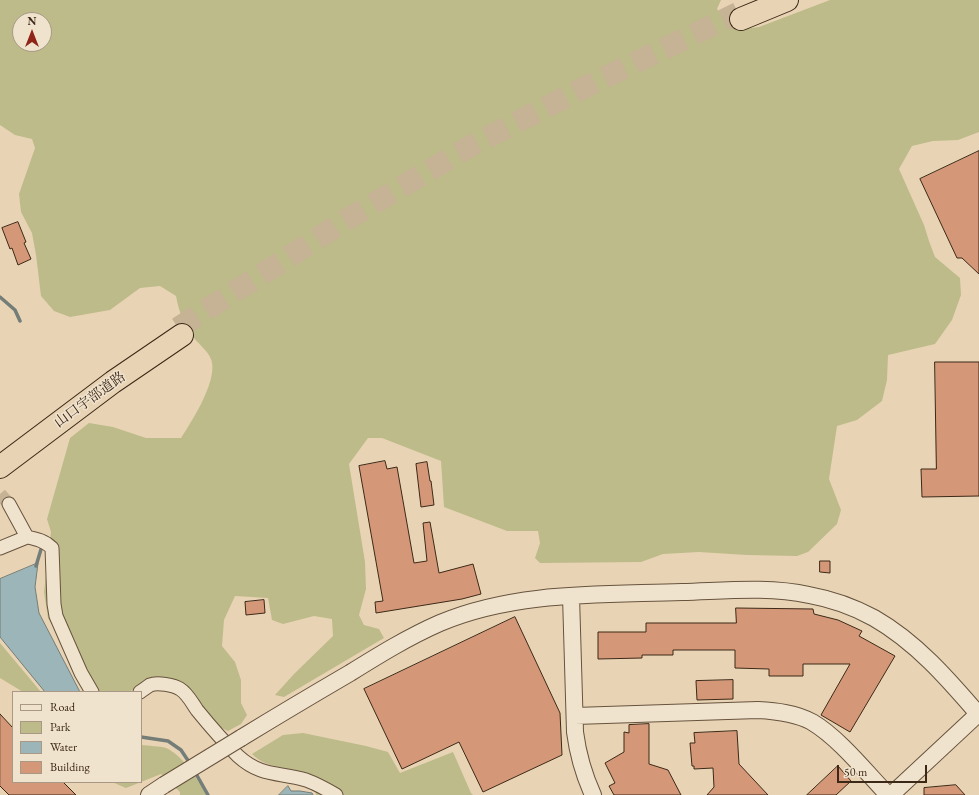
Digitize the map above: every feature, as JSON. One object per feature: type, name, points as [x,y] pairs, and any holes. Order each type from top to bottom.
[{"type":"highway","points":[[770,0],[739,16],[787,0]]},
{"type":"highway","name":"山口宇部道路","points":[[0,454],[101,380],[180,331],[0,467]]},
{"type":"street","points":[[9,504],[27,536],[42,541],[52,548],[54,604],[56,616],[81,673],[91,691]]},
{"type":"street","points":[[0,548],[27,536]]},
{"type":"street","points":[[149,795],[405,640],[440,623],[472,612],[530,599],[570,596],[754,590],[801,594],[832,601],[873,618],[896,633],[944,675],[979,714],[891,795]]},
{"type":"street","points":[[570,596],[575,732],[582,769],[593,795]]},
{"type":"street","points":[[142,691],[152,684],[169,685],[181,690],[188,696],[196,709],[221,738],[250,766],[261,771],[305,780],[322,786],[336,795]]},
{"type":"street","points":[[574,716],[758,710],[777,711],[811,722],[831,736],[888,795]]},
{"type":"green space","points":[[0,0],[721,0],[717,9],[736,30],[759,27],[830,0],[979,0],[979,132],[958,140],[933,141],[912,146],[899,169],[924,225],[935,257],[960,278],[961,295],[952,320],[935,344],[888,355],[887,380],[882,401],[857,420],[837,426],[829,479],[841,510],[837,524],[808,552],[797,556],[699,552],[663,554],[641,562],[540,563],[535,558],[540,543],[538,531],[507,531],[444,507],[441,461],[382,438],[368,438],[349,464],[365,562],[366,589],[359,615],[364,625],[379,629],[384,638],[284,697],[275,695],[333,636],[332,619],[314,616],[283,624],[272,620],[268,598],[235,596],[224,620],[222,646],[235,662],[241,680],[241,703],[247,715],[241,724],[228,731],[217,726],[187,692],[147,680],[130,691],[87,691],[63,643],[48,618],[44,592],[51,532],[47,519],[70,438],[89,423],[113,427],[146,438],[181,438],[204,398],[212,375],[212,365],[208,354],[186,326],[180,312],[176,296],[160,286],[140,288],[110,310],[70,317],[54,311],[41,296],[32,233],[21,212],[19,194],[35,148],[32,139],[15,135],[0,125]]},
{"type":"green space","points":[[0,643],[40,691],[21,691],[0,678]]},
{"type":"green space","points":[[303,733],[388,752],[400,773],[453,752],[473,795],[316,795],[313,779],[300,772],[267,764],[252,754],[283,735]]},
{"type":"green space","points":[[142,745],[163,747],[172,751],[189,768],[206,795],[180,795],[180,792],[161,774],[142,782]]},
{"type":"green space","points":[[114,783],[138,783],[126,788]]},
{"type":"water","points":[[38,563],[35,587],[39,613],[79,691],[44,691],[0,637],[0,579]]},
{"type":"water","points":[[288,786],[291,791],[312,793],[313,795],[279,795]]},
{"type":"building","points":[[979,151],[979,274],[962,258],[957,258],[920,179]]},
{"type":"building","points":[[18,222],[26,242],[24,243],[31,259],[18,265],[12,248],[10,249],[2,228]]},
{"type":"building","points":[[935,362],[979,362],[979,496],[922,497],[921,469],[936,469]]},
{"type":"building","points":[[385,461],[387,469],[397,467],[414,563],[427,561],[423,523],[430,522],[439,573],[473,564],[481,594],[462,599],[376,613],[375,602],[383,601],[359,466]]},
{"type":"building","points":[[427,462],[434,505],[421,507],[416,464]]},
{"type":"building","points":[[820,561],[830,561],[830,573],[820,572]]},
{"type":"building","points":[[264,600],[265,613],[246,615],[245,602]]},
{"type":"building","points":[[736,608],[813,609],[814,614],[838,620],[862,631],[859,636],[895,656],[850,732],[821,715],[850,664],[803,664],[803,676],[769,676],[769,669],[735,668],[735,650],[673,650],[673,655],[642,655],[642,658],[598,659],[598,632],[646,632],[646,623],[736,623]]},
{"type":"building","points":[[515,617],[560,713],[562,755],[483,792],[459,742],[402,769],[364,689]]},
{"type":"building","points":[[733,680],[733,699],[697,700],[696,681]]},
{"type":"building","points":[[0,714],[12,727],[12,783],[64,783],[76,795],[9,795],[0,786]]},
{"type":"building","points":[[649,724],[649,764],[668,770],[681,795],[614,795],[609,786],[615,783],[605,763],[624,752],[624,732],[629,733],[629,725]]},
{"type":"building","points":[[737,731],[739,764],[768,795],[707,795],[714,787],[713,768],[694,769],[694,766],[692,766],[690,743],[695,743],[694,733]]},
{"type":"building","points":[[838,766],[851,781],[836,795],[807,795]]},
{"type":"building","points":[[956,785],[965,795],[924,795],[924,788]]},
{"type":"waterway","points":[[0,297],[15,310],[20,321]]},
{"type":"waterway","points":[[36,566],[42,546]]},
{"type":"waterway","points":[[142,737],[168,741],[181,750],[191,765]]},
{"type":"waterway","points":[[195,772],[208,795]]},
{"type":"tunnel","points":[[178,328],[354,215],[467,148],[589,85],[738,13]]},
{"type":"tunnel","points":[[0,494],[9,504]]}]
